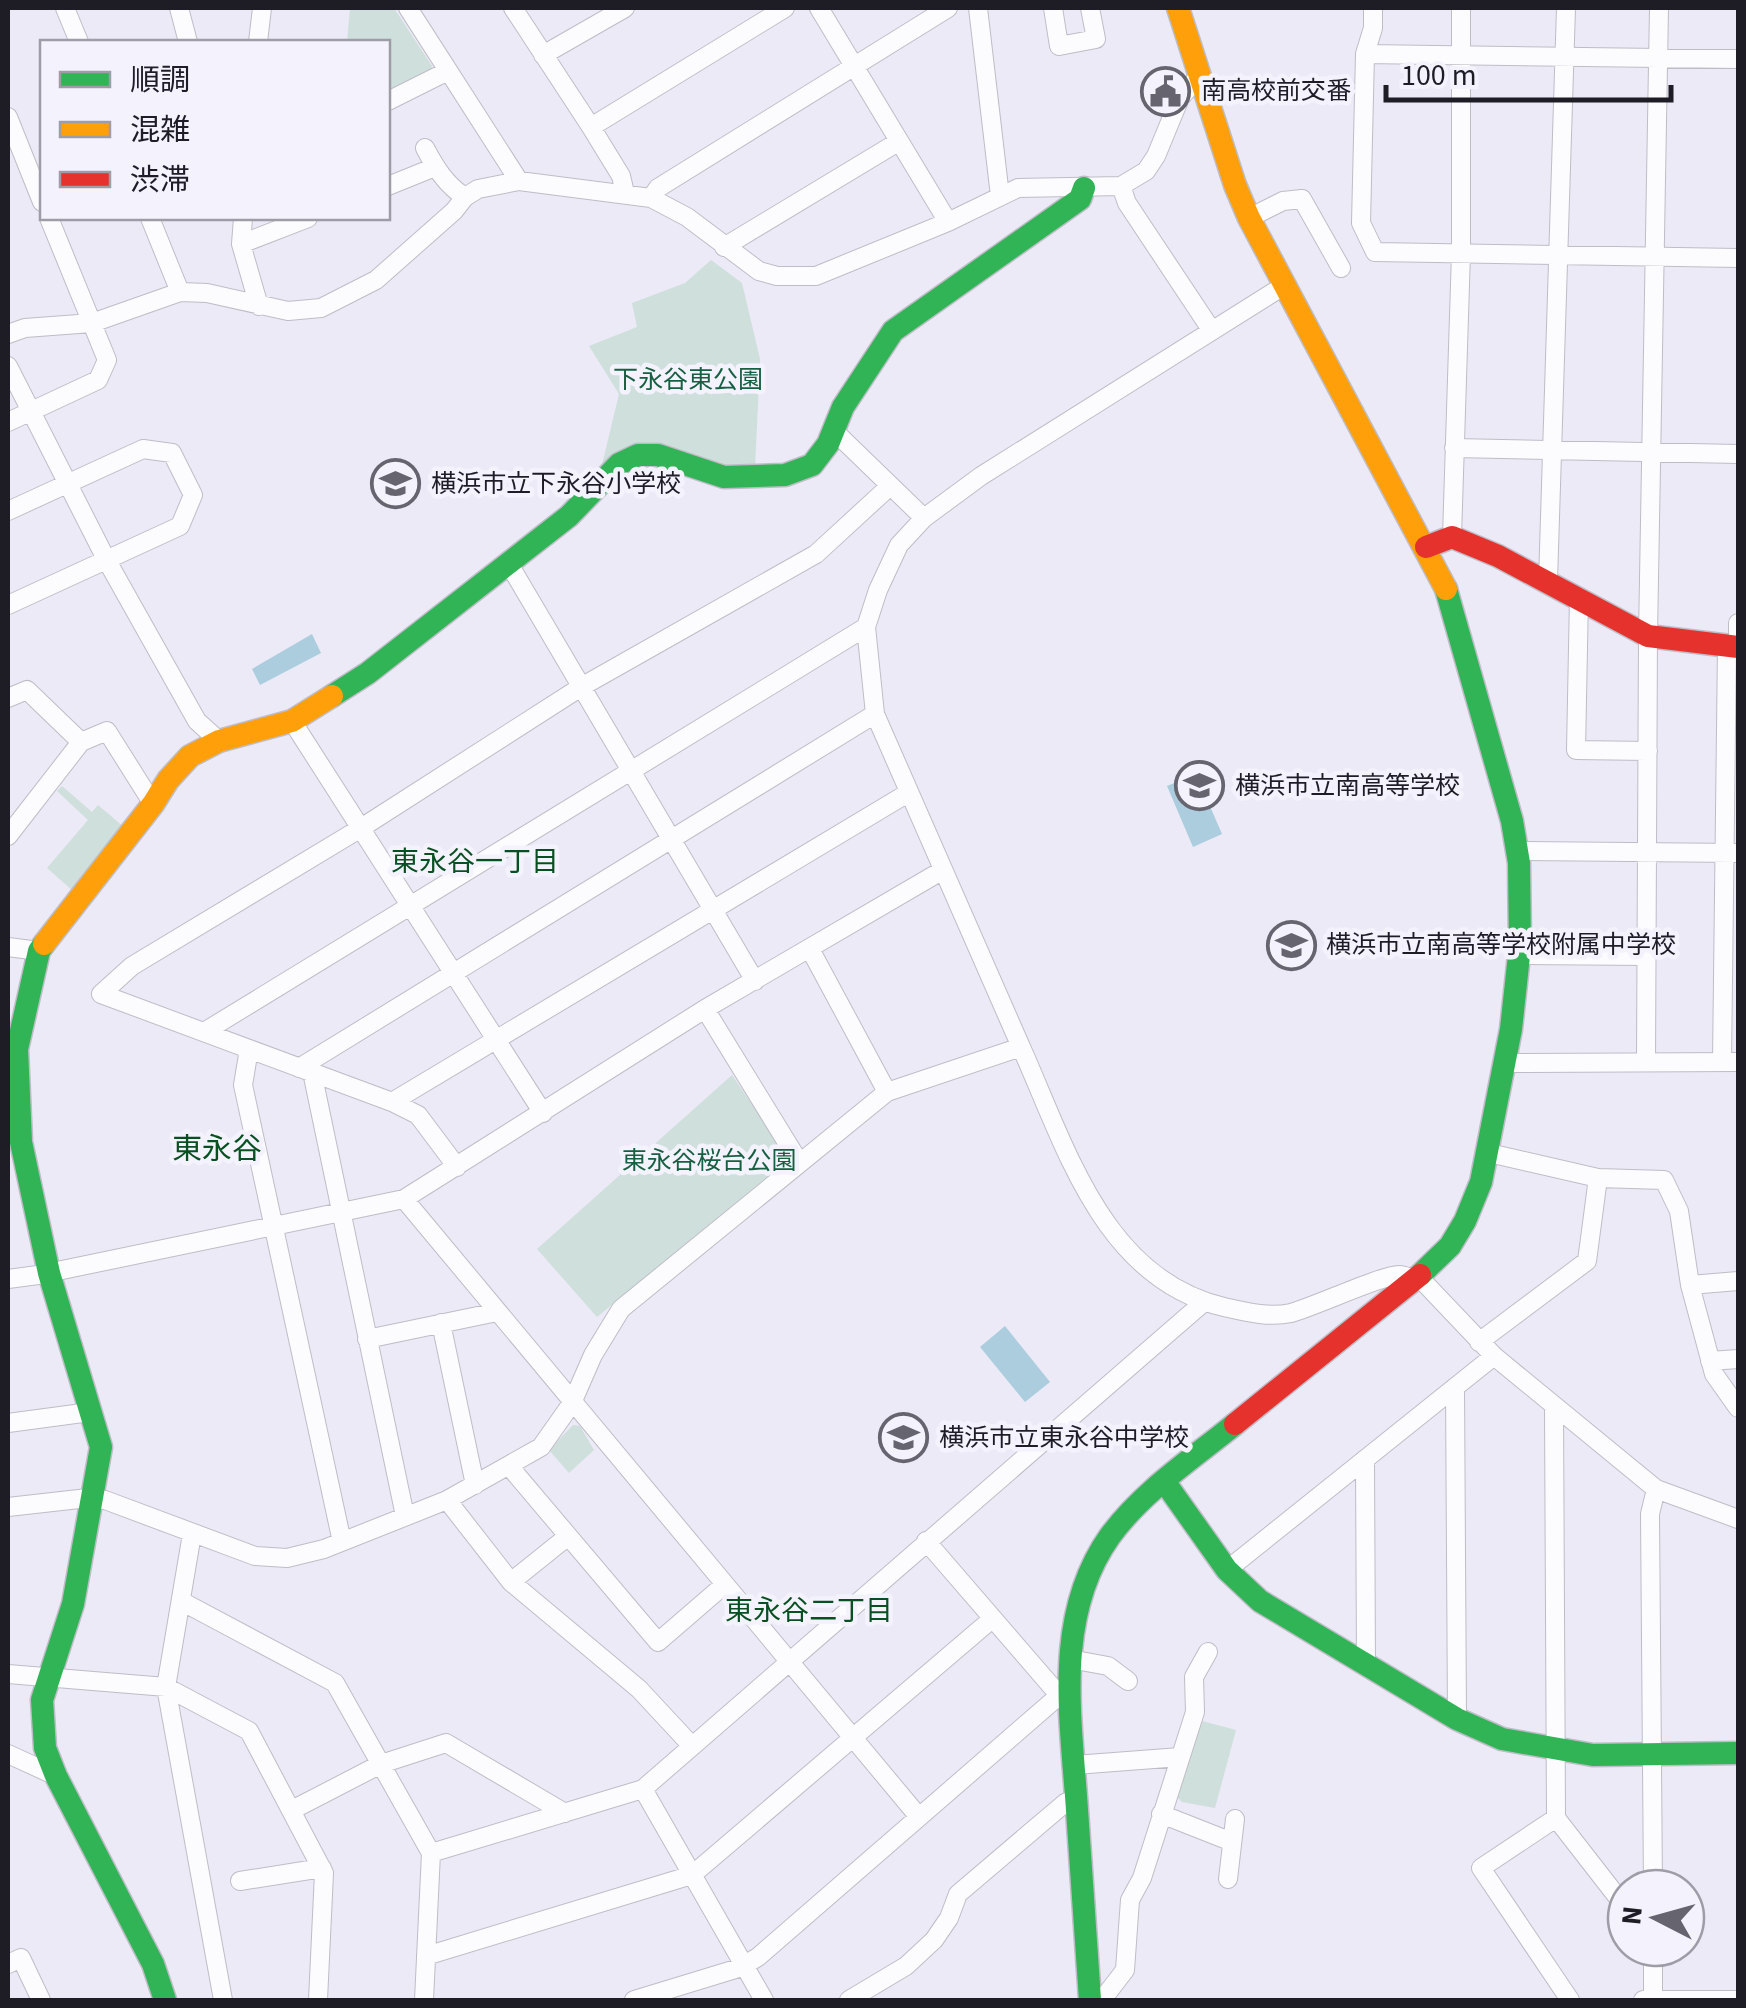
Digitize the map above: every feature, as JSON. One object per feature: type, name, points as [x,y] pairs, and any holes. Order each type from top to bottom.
[{"type":"street","points":[[64,8],[78,40]]},
{"type":"street","points":[[179,8],[187,40]]},
{"type":"street","points":[[258,40],[262,8]]},
{"type":"street","points":[[408,8],[519,181]]},
{"type":"street","points":[[513,8],[621,176],[625,193]]},
{"type":"street","points":[[542,55],[625,8]]},
{"type":"street","points":[[591,127],[784,8]]},
{"type":"street","points":[[820,8],[948,222]]},
{"type":"street","points":[[651,198],[658,188],[948,8]]},
{"type":"street","points":[[978,8],[1000,196]]},
{"type":"street","points":[[1053,8],[1060,46],[1096,38],[1090,8]]},
{"type":"street","points":[[1090,2000],[1078,1797],[1064,1691],[1075,1612],[1094,1559],[1126,1514],[1440,1258],[1457,1238],[1482,1184],[1489,1152],[1524,923],[1518,851],[1456,616],[1426,548],[1235,186],[1178,8]]},
{"type":"street","points":[[1373,8],[1373,28],[1366,54],[1361,223],[1375,252],[1738,258]]},
{"type":"street","points":[[1452,537],[1461,254],[1461,8]]},
{"type":"street","points":[[1548,581],[1566,8]]},
{"type":"street","points":[[1646,1062],[1648,636],[1659,8]]},
{"type":"street","points":[[1366,54],[1738,59]]},
{"type":"street","points":[[390,100],[448,71]]},
{"type":"street","points":[[8,334],[25,328],[92,323],[180,292],[207,293],[288,312],[321,308],[376,280],[465,197],[478,190],[519,181],[651,198],[687,217],[759,271],[777,276],[816,276],[948,222],[1018,188],[1121,186],[1146,170],[1156,156],[1180,98],[1200,75]]},
{"type":"street","points":[[8,117],[40,197]]},
{"type":"street","points":[[724,247],[898,142]]},
{"type":"street","points":[[425,148],[435,167],[465,197]]},
{"type":"street","points":[[390,185],[435,167]]},
{"type":"street","points":[[1121,186],[1127,202],[1212,330]]},
{"type":"street","points":[[166,2000],[154,1964],[56,1776],[41,1727],[47,1678],[73,1604],[101,1447],[50,1273],[21,1142],[12,1050],[38,951],[190,756],[219,741],[292,721],[368,673],[569,516],[619,464],[638,454],[658,455],[724,477],[785,476],[812,465],[843,407],[893,331],[1080,199],[1084,188]]},
{"type":"street","points":[[1250,218],[1283,200],[1302,199],[1342,268]]},
{"type":"street","points":[[8,422],[98,380],[107,360],[50,220]]},
{"type":"street","points":[[151,220],[180,292]]},
{"type":"street","points":[[243,220],[241,244],[259,306]]},
{"type":"street","points":[[241,244],[303,220]]},
{"type":"street","points":[[1285,285],[981,476],[924,518],[899,545],[866,626],[874,714],[1100,1217],[1127,1251],[1161,1282],[1204,1302],[1253,1314],[1281,1315],[1318,1306],[1399,1274],[1416,1278],[1494,1356],[1656,1489],[1738,1520]]},
{"type":"street","points":[[8,366],[106,558],[197,721],[219,741]]},
{"type":"street","points":[[834,430],[924,518]]},
{"type":"street","points":[[1454,448],[1738,454]]},
{"type":"street","points":[[8,511],[142,450],[172,453],[193,496],[180,526],[8,604]]},
{"type":"street","points":[[458,1166],[418,1115],[392,1102],[101,994],[132,966],[360,828],[581,687],[816,554],[890,486]]},
{"type":"street","points":[[1426,548],[1452,537],[1548,581],[1648,636],[1735,647]]},
{"type":"street","points":[[509,564],[755,981]]},
{"type":"street","points":[[1579,597],[1576,750],[1648,751]]},
{"type":"street","points":[[1504,1063],[1730,1062],[1738,623]]},
{"type":"street","points":[[204,1032],[866,626]]},
{"type":"street","points":[[8,698],[27,690],[81,742]]},
{"type":"street","points":[[306,1070],[454,973],[874,714]]},
{"type":"street","points":[[292,721],[543,1112]]},
{"type":"street","points":[[8,836],[81,742],[107,731],[153,804]]},
{"type":"street","points":[[392,1102],[908,793]]},
{"type":"street","points":[[1518,851],[1731,853]]},
{"type":"street","points":[[8,1278],[50,1273],[404,1199],[706,1009],[943,870]]},
{"type":"street","points":[[8,946],[38,951]]},
{"type":"street","points":[[810,949],[888,1092]]},
{"type":"street","points":[[1521,955],[1646,956]]},
{"type":"street","points":[[706,1009],[799,1162]]},
{"type":"street","points":[[8,1507],[105,1500],[254,1556],[287,1558],[342,1542],[447,1500],[541,1447],[572,1402],[621,1309],[799,1162],[888,1092],[1021,1047]]},
{"type":"street","points":[[249,1049],[243,1085],[342,1542]]},
{"type":"street","points":[[306,1070],[406,1516]]},
{"type":"street","points":[[1489,1152],[1598,1178],[1664,1180],[1679,1211],[1690,1284],[1710,1362],[1738,1408]]},
{"type":"street","points":[[1479,1342],[1587,1261],[1598,1178]]},
{"type":"street","points":[[404,1199],[919,1817]]},
{"type":"street","points":[[1690,1284],[1738,1281]]},
{"type":"street","points":[[431,1853],[643,1790],[1204,1302]]},
{"type":"street","points":[[367,1338],[497,1312]]},
{"type":"street","points":[[441,1324],[474,1485]]},
{"type":"street","points":[[1227,1570],[1494,1356]]},
{"type":"street","points":[[1710,1362],[1738,1360]]},
{"type":"street","points":[[1455,1387],[1457,1719]]},
{"type":"street","points":[[1554,1408],[1556,1818],[1606,1882]]},
{"type":"street","points":[[8,1423],[90,1412]]},
{"type":"street","points":[[1365,1459],[1366,1666]]},
{"type":"street","points":[[509,1466],[658,1642],[724,1584]]},
{"type":"street","points":[[1164,1481],[1227,1570],[1260,1600],[1457,1719],[1502,1739],[1593,1755],[1738,1753]]},
{"type":"street","points":[[1652,1868],[1650,1514],[1656,1489]]},
{"type":"street","points":[[447,1500],[511,1582],[639,1689],[692,1746]]},
{"type":"street","points":[[192,1534],[166,1687],[206,1886],[223,2000]]},
{"type":"street","points":[[511,1582],[567,1536]]},
{"type":"street","points":[[926,1541],[992,1619],[1064,1691]]},
{"type":"street","points":[[180,1601],[335,1683],[431,1853],[424,2000]]},
{"type":"street","points":[[426,1956],[692,1875],[992,1619]]},
{"type":"street","points":[[1102,2000],[1126,1970],[1130,1900],[1142,1878],[1195,1712],[1194,1678],[1208,1652]]},
{"type":"street","points":[[1070,1659],[1108,1666],[1128,1681]]},
{"type":"street","points":[[8,1674],[166,1687],[250,1732],[322,1868],[318,2000]]},
{"type":"street","points":[[634,2000],[758,1957],[1064,1691]]},
{"type":"street","points":[[292,1810],[381,1764],[446,1742],[565,1813]]},
{"type":"street","points":[[8,1754],[56,1776]]},
{"type":"street","points":[[1075,1765],[1180,1758]]},
{"type":"street","points":[[643,1790],[764,2000]]},
{"type":"street","points":[[848,2000],[906,1966],[934,1940],[958,1894],[1064,1802],[1078,1797]]},
{"type":"street","points":[[1162,1814],[1232,1842]]},
{"type":"street","points":[[1556,1818],[1481,1868],[1570,2000]]},
{"type":"street","points":[[1228,1879],[1235,1819]]},
{"type":"street","points":[[240,1881],[322,1868]]},
{"type":"street","points":[[8,1964],[21,1958],[41,2000]]},
{"type":"street","points":[[1653,1968],[1653,1999]]},
{"type":"street","points":[[1643,2000],[1738,2000]]},
{"type":"green space","points":[[350,8],[394,8],[432,66],[429,76],[390,92],[390,40],[347,40]]},
{"type":"green space","name":"下永谷東公園","points":[[711,260],[742,283],[760,359],[755,469],[740,471],[678,451],[600,473],[619,394],[589,346],[637,327],[632,303],[685,283]]},
{"type":"green space","points":[[62,786],[92,812],[98,805],[125,828],[72,890],[47,868],[88,820],[57,791]]},
{"type":"green space","name":"東永谷桜台公園","points":[[732,1075],[789,1159],[597,1317],[537,1249]]},
{"type":"green space","points":[[573,1425],[580,1426],[594,1450],[569,1473],[549,1450]]},
{"type":"green space","points":[[1202,1721],[1236,1730],[1215,1808],[1182,1802],[1177,1797]]},
{"type":"water","points":[[312,634],[321,653],[260,685],[252,669]]},
{"type":"water","points":[[1196,774],[1222,834],[1193,847],[1167,786]]},
{"type":"water","points":[[1005,1326],[1050,1382],[1025,1402],[980,1347]]},
{"type":"traffic: fast","points":[[332,696],[368,673],[569,516],[619,464],[638,455],[658,455],[724,477],[785,475],[812,465],[828,444],[843,407],[893,331],[1080,199],[1084,188]]},
{"type":"traffic: fast","points":[[1420,1275],[1450,1246],[1481,1182],[1511,1029],[1520,946],[1519,863],[1512,821],[1446,589]]},
{"type":"traffic: fast","points":[[44,944],[39,951],[17,1049],[21,1142],[49,1273],[101,1447],[73,1604],[42,1700],[45,1748],[153,1964],[165,2000]]},
{"type":"traffic: fast","points":[[1090,2000],[1070,1704],[1073,1634],[1080,1600],[1092,1567],[1110,1536],[1137,1504],[1235,1424]]},
{"type":"traffic: fast","points":[[1164,1481],[1227,1570],[1260,1601],[1457,1719],[1502,1739],[1593,1755],[1738,1753]]},
{"type":"traffic: slow","points":[[1178,8],[1249,218],[1446,589]]},
{"type":"traffic: slow","points":[[44,944],[190,756],[219,741],[292,721],[332,696]]},
{"type":"traffic: jam","points":[[1426,547],[1452,537],[1498,556],[1648,636],[1738,647]]},
{"type":"traffic: jam","points":[[1235,1424],[1420,1275]]},
{"type":"place","name":"南高校前交番","points":[[1166,91]]},
{"type":"place","name":"横浜市立下永谷小学校","points":[[396,484]]},
{"type":"place","name":"横浜市立南高等学校","points":[[1200,786]]},
{"type":"place","name":"横浜市立南高等学校附属中学校","points":[[1291,945]]},
{"type":"place","name":"横浜市立東永谷中学校","points":[[904,1438]]},
{"type":"district","name":"東永谷一丁目","points":[[475,862]]},
{"type":"district","name":"東永谷","points":[[217,1149]]},
{"type":"district","name":"東永谷二丁目","points":[[809,1611]]}]
